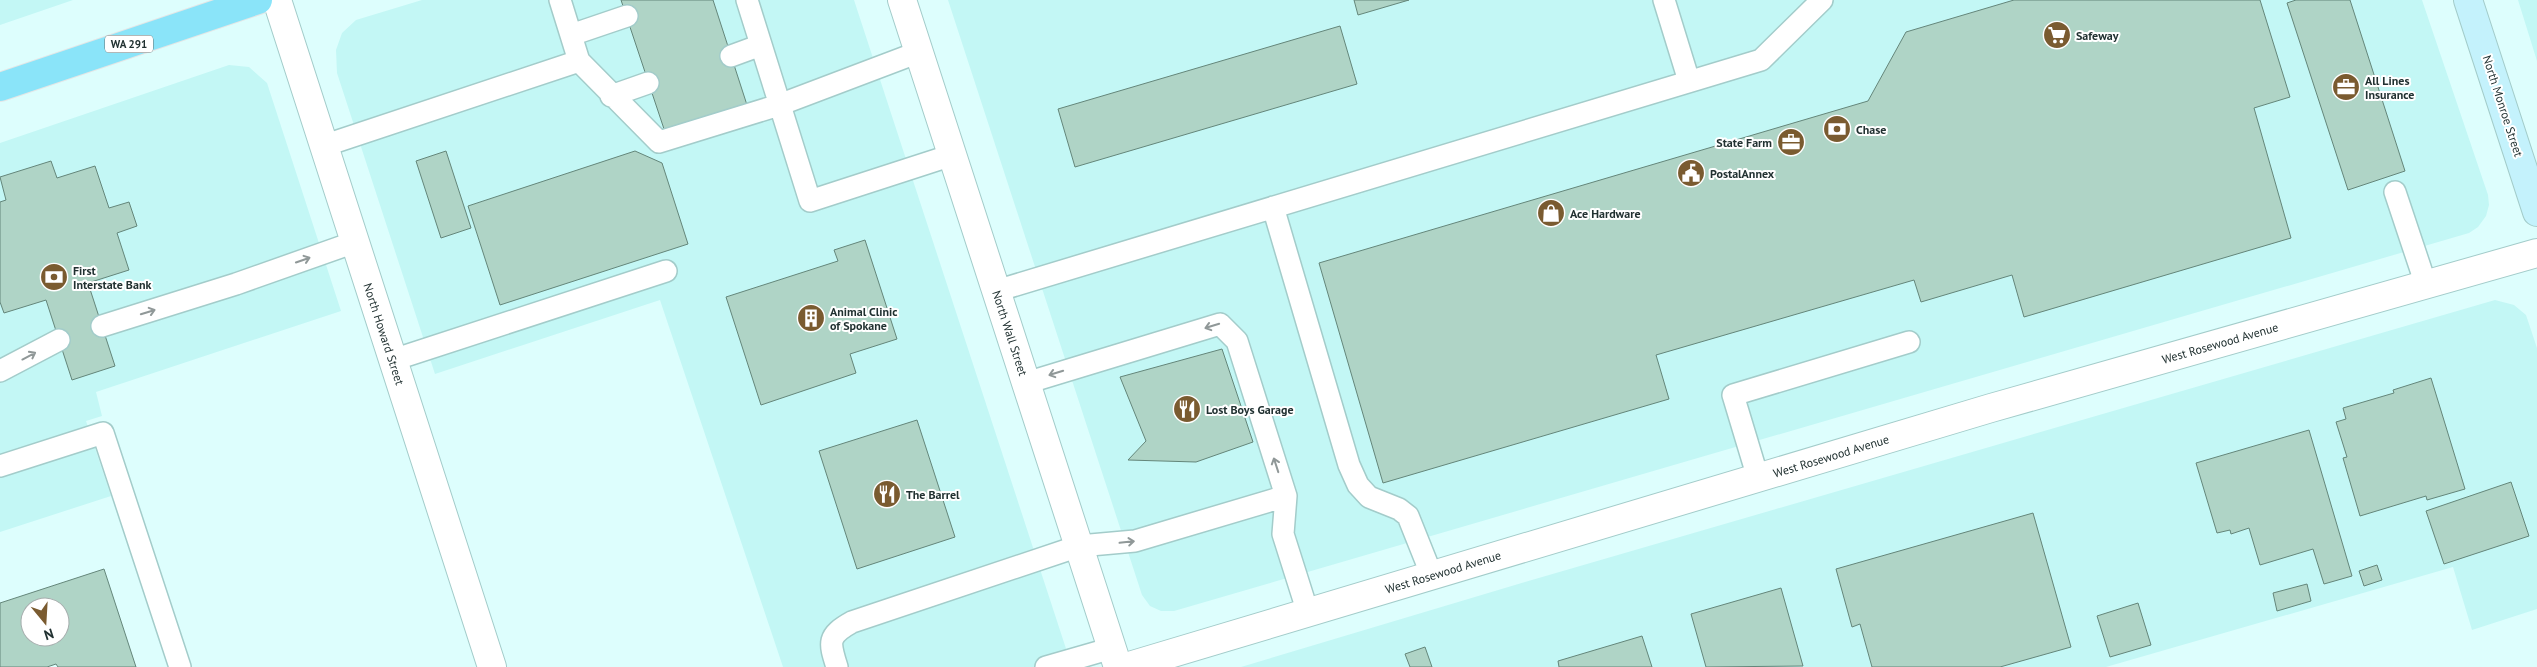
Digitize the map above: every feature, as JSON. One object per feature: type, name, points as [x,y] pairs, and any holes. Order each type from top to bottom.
[{"type":"main road","name":"WA 291","points":[[0,87],[258,0]]},
{"type":"main road","name":"North Monroe Street","points":[[2468,0],[2537,212]]},
{"type":"street","name":"North Howard Street","points":[[277,0],[492,667]]},
{"type":"street","name":"North Wall Street","points":[[902,0],[1079,546],[1119,661]]},
{"type":"street","name":"West Rosewood Avenue","points":[[1119,661],[1308,613],[1991,408],[2537,253]]},
{"type":"lane","points":[[560,0],[579,61],[611,96],[659,142],[779,105],[919,52]]},
{"type":"lane","points":[[746,0],[810,201],[952,155]]},
{"type":"lane","points":[[1664,0],[1689,81]]},
{"type":"lane","points":[[996,291],[1761,60],[1822,0]]},
{"type":"lane","points":[[571,35],[627,16]]},
{"type":"lane","points":[[731,56],[761,45]]},
{"type":"lane","points":[[323,146],[579,61]]},
{"type":"lane","points":[[611,96],[648,83]]},
{"type":"lane","points":[[2396,192],[2426,284]]},
{"type":"lane","points":[[1273,207],[1349,465],[1358,485],[1369,497],[1399,509],[1408,516],[1432,576]]},
{"type":"lane","points":[[102,326],[236,284],[355,242]]},
{"type":"lane","points":[[393,360],[666,271]]},
{"type":"lane","points":[[1026,382],[1220,324],[1237,341],[1286,496],[1283,534],[1308,613]]},
{"type":"lane","points":[[0,371],[59,340]]},
{"type":"lane","points":[[1758,478],[1733,395],[1909,342]]},
{"type":"lane","points":[[0,466],[103,434],[180,667]]},
{"type":"lane","points":[[837,667],[830,644],[834,635],[852,622],[1079,546],[1135,541],[1286,496]]},
{"type":"lane","points":[[1046,667],[1119,661]]},
{"type":"shaded area","points":[[0,0],[73,0],[0,25]]},
{"type":"shaded area","points":[[422,0],[854,0],[1072,667],[783,667],[660,300],[435,374],[337,73],[336,50],[342,33],[356,20]]},
{"type":"shaded area","points":[[948,0],[2422,0],[2488,195],[2489,205],[2486,216],[2478,227],[2469,233],[1174,611],[1161,611],[1150,606],[1142,595]]},
{"type":"shaded area","points":[[2518,0],[2537,0],[2537,61]]},
{"type":"shaded area","points":[[229,65],[249,67],[267,83],[341,311],[96,392],[102,416],[86,421],[111,496],[0,532],[0,143]]},
{"type":"shaded area","points":[[2495,300],[2514,305],[2526,315],[2537,348],[2537,609],[2472,630],[2453,567],[2106,667],[1241,667],[1525,582]]},
{"type":"building","points":[[621,0],[713,0],[747,105],[665,132]]},
{"type":"building","points":[[1354,0],[1409,0],[1358,15]]},
{"type":"building","points":[[2014,0],[2260,0],[2290,97],[2254,108],[2291,238],[2024,317],[2012,275],[1921,302],[1914,280],[1656,355],[1669,399],[1383,483],[1319,263],[1868,101],[1906,32]]},
{"type":"building","name":"All Lines Insurance","points":[[2296,0],[2350,0],[2405,171],[2348,190],[2287,3]]},
{"type":"building","points":[[1340,26],[1357,84],[1075,167],[1058,109]]},
{"type":"building","points":[[446,151],[471,228],[441,238],[416,161]]},
{"type":"building","points":[[635,151],[662,163],[688,244],[500,305],[468,206]]},
{"type":"building","name":"First Interstate Bank","points":[[51,161],[57,178],[95,166],[109,208],[129,202],[137,226],[117,233],[129,270],[88,283],[115,366],[72,380],[46,300],[4,313],[0,302],[0,202],[6,200],[0,177]]},
{"type":"building","name":"Animal Clinic of Spokane","points":[[865,240],[897,339],[850,354],[856,373],[761,405],[726,297],[838,261],[834,250]]},
{"type":"building","name":"Lost Boys Garage","points":[[1222,349],[1253,442],[1196,462],[1128,460],[1146,441],[1120,377]]},
{"type":"building","points":[[2431,378],[2465,489],[2427,500],[2426,496],[2360,516],[2343,458],[2347,457],[2336,422],[2346,419],[2343,408],[2394,393],[2393,390]]},
{"type":"building","name":"The Barrel","points":[[917,420],[955,537],[857,569],[819,451]]},
{"type":"building","points":[[2309,430],[2352,576],[2324,584],[2313,549],[2260,565],[2249,528],[2231,534],[2230,530],[2217,533],[2196,463]]},
{"type":"building","points":[[2511,482],[2529,536],[2444,564],[2426,511]]},
{"type":"building","points":[[2033,513],[2071,647],[2000,667],[1872,667],[1860,624],[1852,627],[1836,569]]},
{"type":"building","points":[[2377,565],[2382,580],[2364,586],[2359,571]]},
{"type":"building","points":[[104,569],[136,667],[58,667],[56,664],[47,667],[0,667],[0,603]]},
{"type":"building","points":[[2307,584],[2311,601],[2277,611],[2273,593]]},
{"type":"building","points":[[1781,588],[1803,666],[1706,667],[1691,614]]},
{"type":"building","points":[[2138,603],[2151,645],[2110,657],[2097,616]]},
{"type":"building","points":[[1642,636],[1652,667],[1559,667],[1558,661]]},
{"type":"building","points":[[1425,647],[1432,667],[1410,667],[1405,654]]},
{"type":"place","name":"Safeway","points":[[2057,35]]},
{"type":"place","name":"All Lines Insurance","points":[[2346,87]]},
{"type":"place","name":"Chase","points":[[1837,129]]},
{"type":"place","name":"State Farm","points":[[1791,142]]},
{"type":"place","name":"PostalAnnex","points":[[1691,173]]},
{"type":"place","name":"Ace Hardware","points":[[1551,213]]},
{"type":"place","name":"First Interstate Bank","points":[[54,277]]},
{"type":"place","name":"Animal Clinic of Spokane","points":[[811,318]]},
{"type":"place","name":"Lost Boys Garage","points":[[1187,409]]},
{"type":"place","name":"The Barrel","points":[[887,494]]}]
